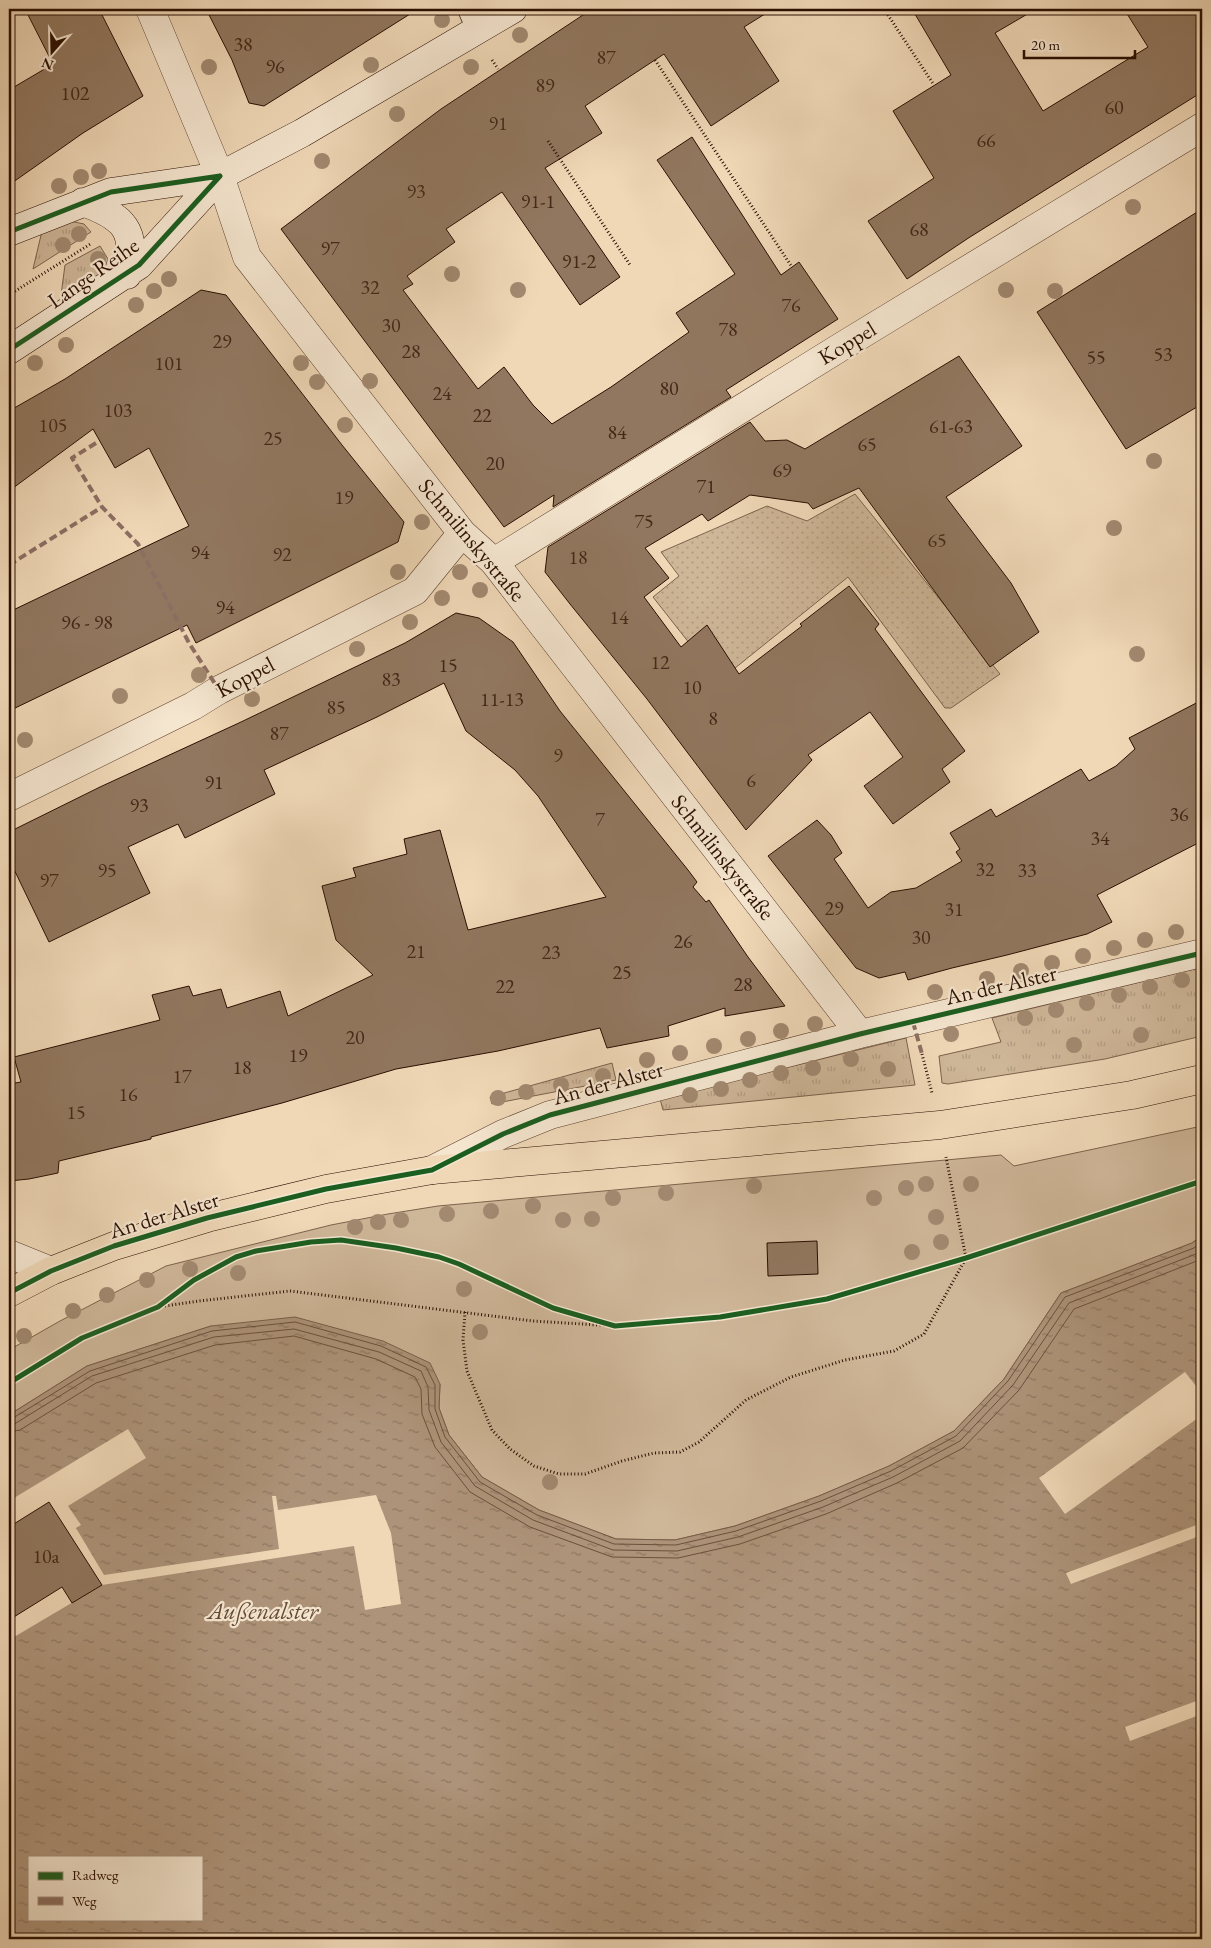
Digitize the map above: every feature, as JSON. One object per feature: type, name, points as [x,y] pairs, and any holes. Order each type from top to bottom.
[{"type":"main road","name":"An der Alster","points":[[9,1293],[51,1271],[114,1246],[207,1218],[326,1190],[432,1170],[940,1125],[1132,1095],[1202,1079]]},
{"type":"street","name":"Schmilinskystraße","points":[[150,9],[220,176],[247,257],[462,533],[494,562],[860,1034]]},
{"type":"street","name":"Lange Reihe","points":[[9,232],[84,202],[119,191],[220,176],[302,133],[473,20],[513,9]]},
{"type":"street","name":"Koppel","points":[[494,562],[852,340],[1202,127]]},
{"type":"street","name":"Lange Reihe","points":[[9,350],[127,274],[146,258],[220,176]]},
{"type":"street","points":[[84,202],[114,216],[123,224],[129,234],[131,249],[127,274]]},
{"type":"street","name":"Koppel","points":[[9,796],[193,706],[219,690],[415,591],[462,533]]},
{"type":"street","name":"An der Alster","points":[[432,1170],[502,1134],[550,1115],[860,1034],[1202,953]]},
{"type":"street","points":[[9,1254],[51,1271]]},
{"type":"path","points":[[884,9],[934,85]]},
{"type":"path","points":[[655,60],[792,267]]},
{"type":"path","points":[[548,141],[630,265]]},
{"type":"path","points":[[9,295],[123,224]]},
{"type":"path","points":[[9,1060],[14,1083]]},
{"type":"path","points":[[465,1312],[462,1340],[467,1371],[492,1430],[510,1449],[534,1466],[559,1474],[584,1474],[622,1461],[654,1453],[680,1452],[699,1442],[746,1400],[791,1377],[844,1360],[894,1351],[924,1334],[966,1258]]},
{"type":"path","points":[[158,1307],[199,1300],[290,1291],[533,1321],[615,1326]]},
{"type":"path","points":[[158,1307],[172,1296]]},
{"type":"path","points":[[579,1316],[615,1326]]},
{"type":"path","points":[[9,1616],[12,1622]]},
{"type":"green space","points":[[70,221],[84,224],[91,232],[33,269],[42,231]]},
{"type":"green space","points":[[100,246],[108,259],[102,276],[77,297],[61,295],[65,265]]},
{"type":"green space","points":[[855,494],[1000,674],[951,708],[945,708],[848,577],[719,681],[653,597],[679,576],[661,552],[767,506],[807,521]]},
{"type":"green space","points":[[1202,967],[1202,1036],[1105,1059],[948,1084],[942,1083],[939,1056],[1001,1042],[992,1018]]},
{"type":"green space","points":[[906,1038],[915,1085],[663,1110],[660,1099]]},
{"type":"green space","points":[[612,1063],[616,1080],[492,1104],[490,1097]]},
{"type":"green space","points":[[1202,1126],[1202,1236],[1192,1243],[1061,1293],[1004,1379],[954,1431],[889,1466],[819,1496],[735,1526],[675,1540],[616,1539],[539,1510],[482,1477],[449,1435],[439,1408],[440,1384],[211,1326],[87,1366],[9,1415],[9,1350],[60,1321],[166,1266],[331,1225],[438,1206],[1001,1155],[1014,1166]]},
{"type":"water","name":"Außenalster","points":[[1202,1236],[1202,1939],[9,1939],[9,1415],[87,1366],[211,1326],[295,1317],[383,1341],[430,1363],[440,1384],[439,1408],[449,1435],[482,1477],[539,1510],[616,1539],[675,1540],[735,1526],[819,1496],[889,1466],[954,1431],[1004,1379],[1061,1293],[1192,1243]]},
{"type":"pier","points":[[1185,1372],[1196,1386],[1202,1382],[1202,1415],[1065,1514],[1039,1478]]},
{"type":"pier","points":[[128,1429],[146,1458],[68,1506],[81,1525],[76,1528],[104,1575],[279,1549],[272,1496],[276,1496],[278,1510],[376,1495],[391,1533],[401,1604],[365,1610],[354,1546],[102,1585],[9,1640],[9,1501]]},
{"type":"pier","points":[[1202,1523],[1202,1535],[1071,1584],[1066,1573]]},
{"type":"pier","points":[[1202,1699],[1202,1714],[1130,1741],[1125,1727]]},
{"type":"building","points":[[25,9],[99,9],[143,96],[83,133],[9,185],[9,90],[53,64]]},
{"type":"building","points":[[206,9],[418,9],[264,106],[249,103],[232,60]]},
{"type":"building","points":[[592,9],[773,9],[744,27],[779,81],[711,126],[664,54],[585,106],[602,133],[545,168],[620,277],[580,305],[502,192],[446,229],[455,242],[407,276],[413,284],[403,290],[478,389],[504,367],[533,405],[552,424],[611,387],[689,332],[676,313],[735,274],[657,160],[692,137],[781,275],[799,262],[838,319],[726,390],[731,397],[553,507],[554,495],[504,527],[281,229],[441,109]]},
{"type":"building","points":[[912,9],[1036,9],[995,33],[1043,111],[1148,47],[1124,9],[1202,9],[1202,92],[970,237],[907,279],[868,221],[934,178],[893,111],[951,75]]},
{"type":"building","points":[[1202,209],[1202,404],[1126,449],[1037,312]]},
{"type":"building","points":[[201,290],[226,295],[404,522],[398,542],[196,643],[187,625],[9,711],[9,612],[189,526],[149,448],[115,468],[93,429],[9,491],[9,411],[65,379]]},
{"type":"building","points":[[959,356],[1022,446],[946,497],[1011,583],[1039,632],[990,667],[859,488],[813,509],[808,503],[750,495],[708,521],[702,514],[645,548],[669,578],[644,597],[681,647],[707,625],[739,674],[802,626],[800,624],[849,586],[879,624],[875,629],[965,751],[942,769],[950,782],[893,824],[864,786],[903,757],[870,712],[808,755],[812,760],[746,830],[647,699],[545,572],[548,547],[750,422],[765,441],[787,440],[805,449]]},
{"type":"building","points":[[456,613],[479,618],[513,642],[560,711],[697,882],[693,887],[706,902],[709,900],[748,957],[785,1006],[725,1016],[725,1008],[668,1026],[669,1036],[607,1048],[600,1028],[498,1051],[396,1069],[282,1103],[151,1137],[151,1139],[59,1161],[58,1173],[9,1181],[9,1084],[21,1082],[14,1057],[160,1020],[152,995],[189,986],[193,996],[221,989],[227,1008],[280,991],[288,1016],[373,975],[336,940],[322,886],[356,877],[353,868],[407,854],[404,839],[440,830],[468,930],[606,897],[538,796],[515,770],[466,731],[444,683],[264,770],[275,794],[185,838],[178,824],[128,847],[150,893],[49,942],[9,859],[9,832],[405,643]]},
{"type":"building","points":[[1202,700],[1202,841],[1097,895],[1112,922],[1087,934],[908,980],[905,972],[879,978],[856,968],[768,856],[817,820],[831,835],[842,853],[834,859],[868,908],[891,892],[916,888],[962,861],[956,852],[960,849],[950,833],[991,809],[996,817],[1081,769],[1089,781],[1116,766],[1135,749],[1129,738]]},
{"type":"building","points":[[817,1241],[818,1274],[768,1276],[767,1243]]},
{"type":"building","points":[[49,1502],[102,1585],[72,1603],[62,1587],[9,1620],[9,1527]]},
{"type":"marked path","points":[[96,443],[72,458],[102,507],[138,544],[189,643],[219,690]]},
{"type":"marked path","points":[[9,565],[102,507]]},
{"type":"marked path","points":[[913,1022],[922,1054]]},
{"type":"cycle path","points":[[9,232],[111,192],[220,176]]},
{"type":"cycle path","points":[[9,350],[139,265],[220,176]]},
{"type":"cycle path","points":[[9,1293],[51,1271],[114,1246],[207,1218],[326,1189],[432,1170],[503,1134],[550,1115],[860,1034],[1202,953]]},
{"type":"cycle path","points":[[9,1383],[82,1338],[158,1307],[194,1280],[236,1257],[256,1251],[311,1242],[341,1240],[396,1248],[439,1257],[459,1264],[553,1308],[615,1326],[720,1317],[827,1299],[966,1258],[1202,1181]]}]
